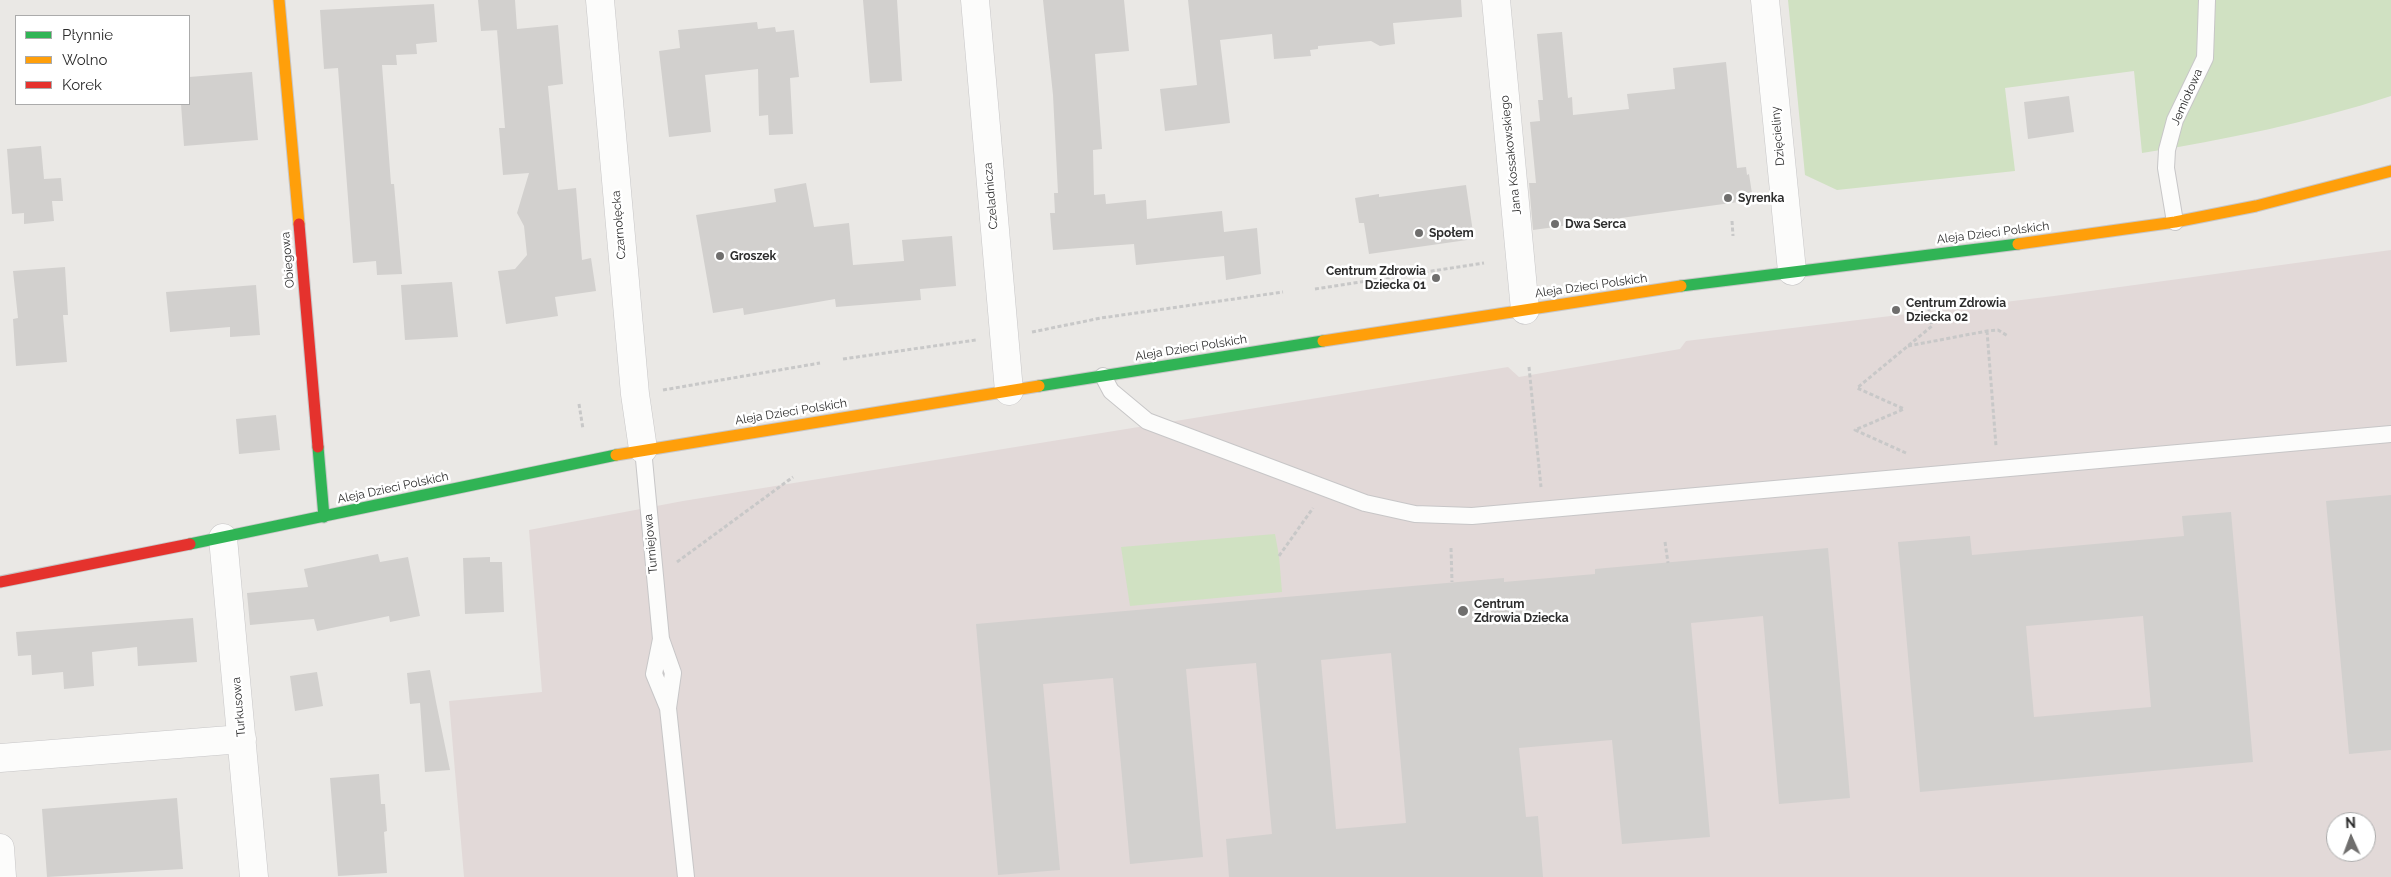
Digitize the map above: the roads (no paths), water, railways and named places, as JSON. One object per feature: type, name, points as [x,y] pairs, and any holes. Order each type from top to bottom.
[{"type":"street","name":"Obiegowa","points":[[280,0],[324,517]]},
{"type":"street","name":"Czarnołęcka","points":[[600,0],[630,335],[643,450]]},
{"type":"street","name":"Czeladnicza","points":[[975,0],[1009,391]]},
{"type":"street","name":"Jana Kossakowskiego","points":[[1496,0],[1525,310]]},
{"type":"street","name":"Dzięcieliny","points":[[1765,0],[1792,271]]},
{"type":"street","name":"Aleja Dzieci Polskich","points":[[0,582],[223,538],[643,450],[1525,310],[1792,271],[2072,238],[2175,222],[2256,206],[2391,171]]},
{"type":"street","name":"Turkusowa","points":[[223,538],[254,877]]},
{"type":"street","points":[[0,758],[242,739]]},
{"type":"street","points":[[0,848],[2,877]]},
{"type":"lane","name":"Jemiołowa","points":[[2175,222],[2166,168],[2167,150],[2175,120],[2205,58],[2207,0]]},
{"type":"lane","points":[[1103,376],[1111,391],[1147,421],[1365,503],[1415,514],[1472,516],[2391,434]]},
{"type":"lane","name":"Turniejowa","points":[[643,450],[661,639],[673,673],[668,708],[686,877]]},
{"type":"place","name":"Syrenka","points":[[1728,198]]},
{"type":"place","name":"Dwa Serca","points":[[1555,224]]},
{"type":"place","name":"Społem","points":[[1419,233]]},
{"type":"place","name":"Groszek","points":[[720,256]]},
{"type":"place","name":"Centrum Zdrowia Dziecka 01","points":[[1436,278]]},
{"type":"place","name":"Centrum Zdrowia Dziecka 02","points":[[1896,310]]},
{"type":"place","name":"Centrum Zdrowia Dziecka","points":[[1463,611]]}]
